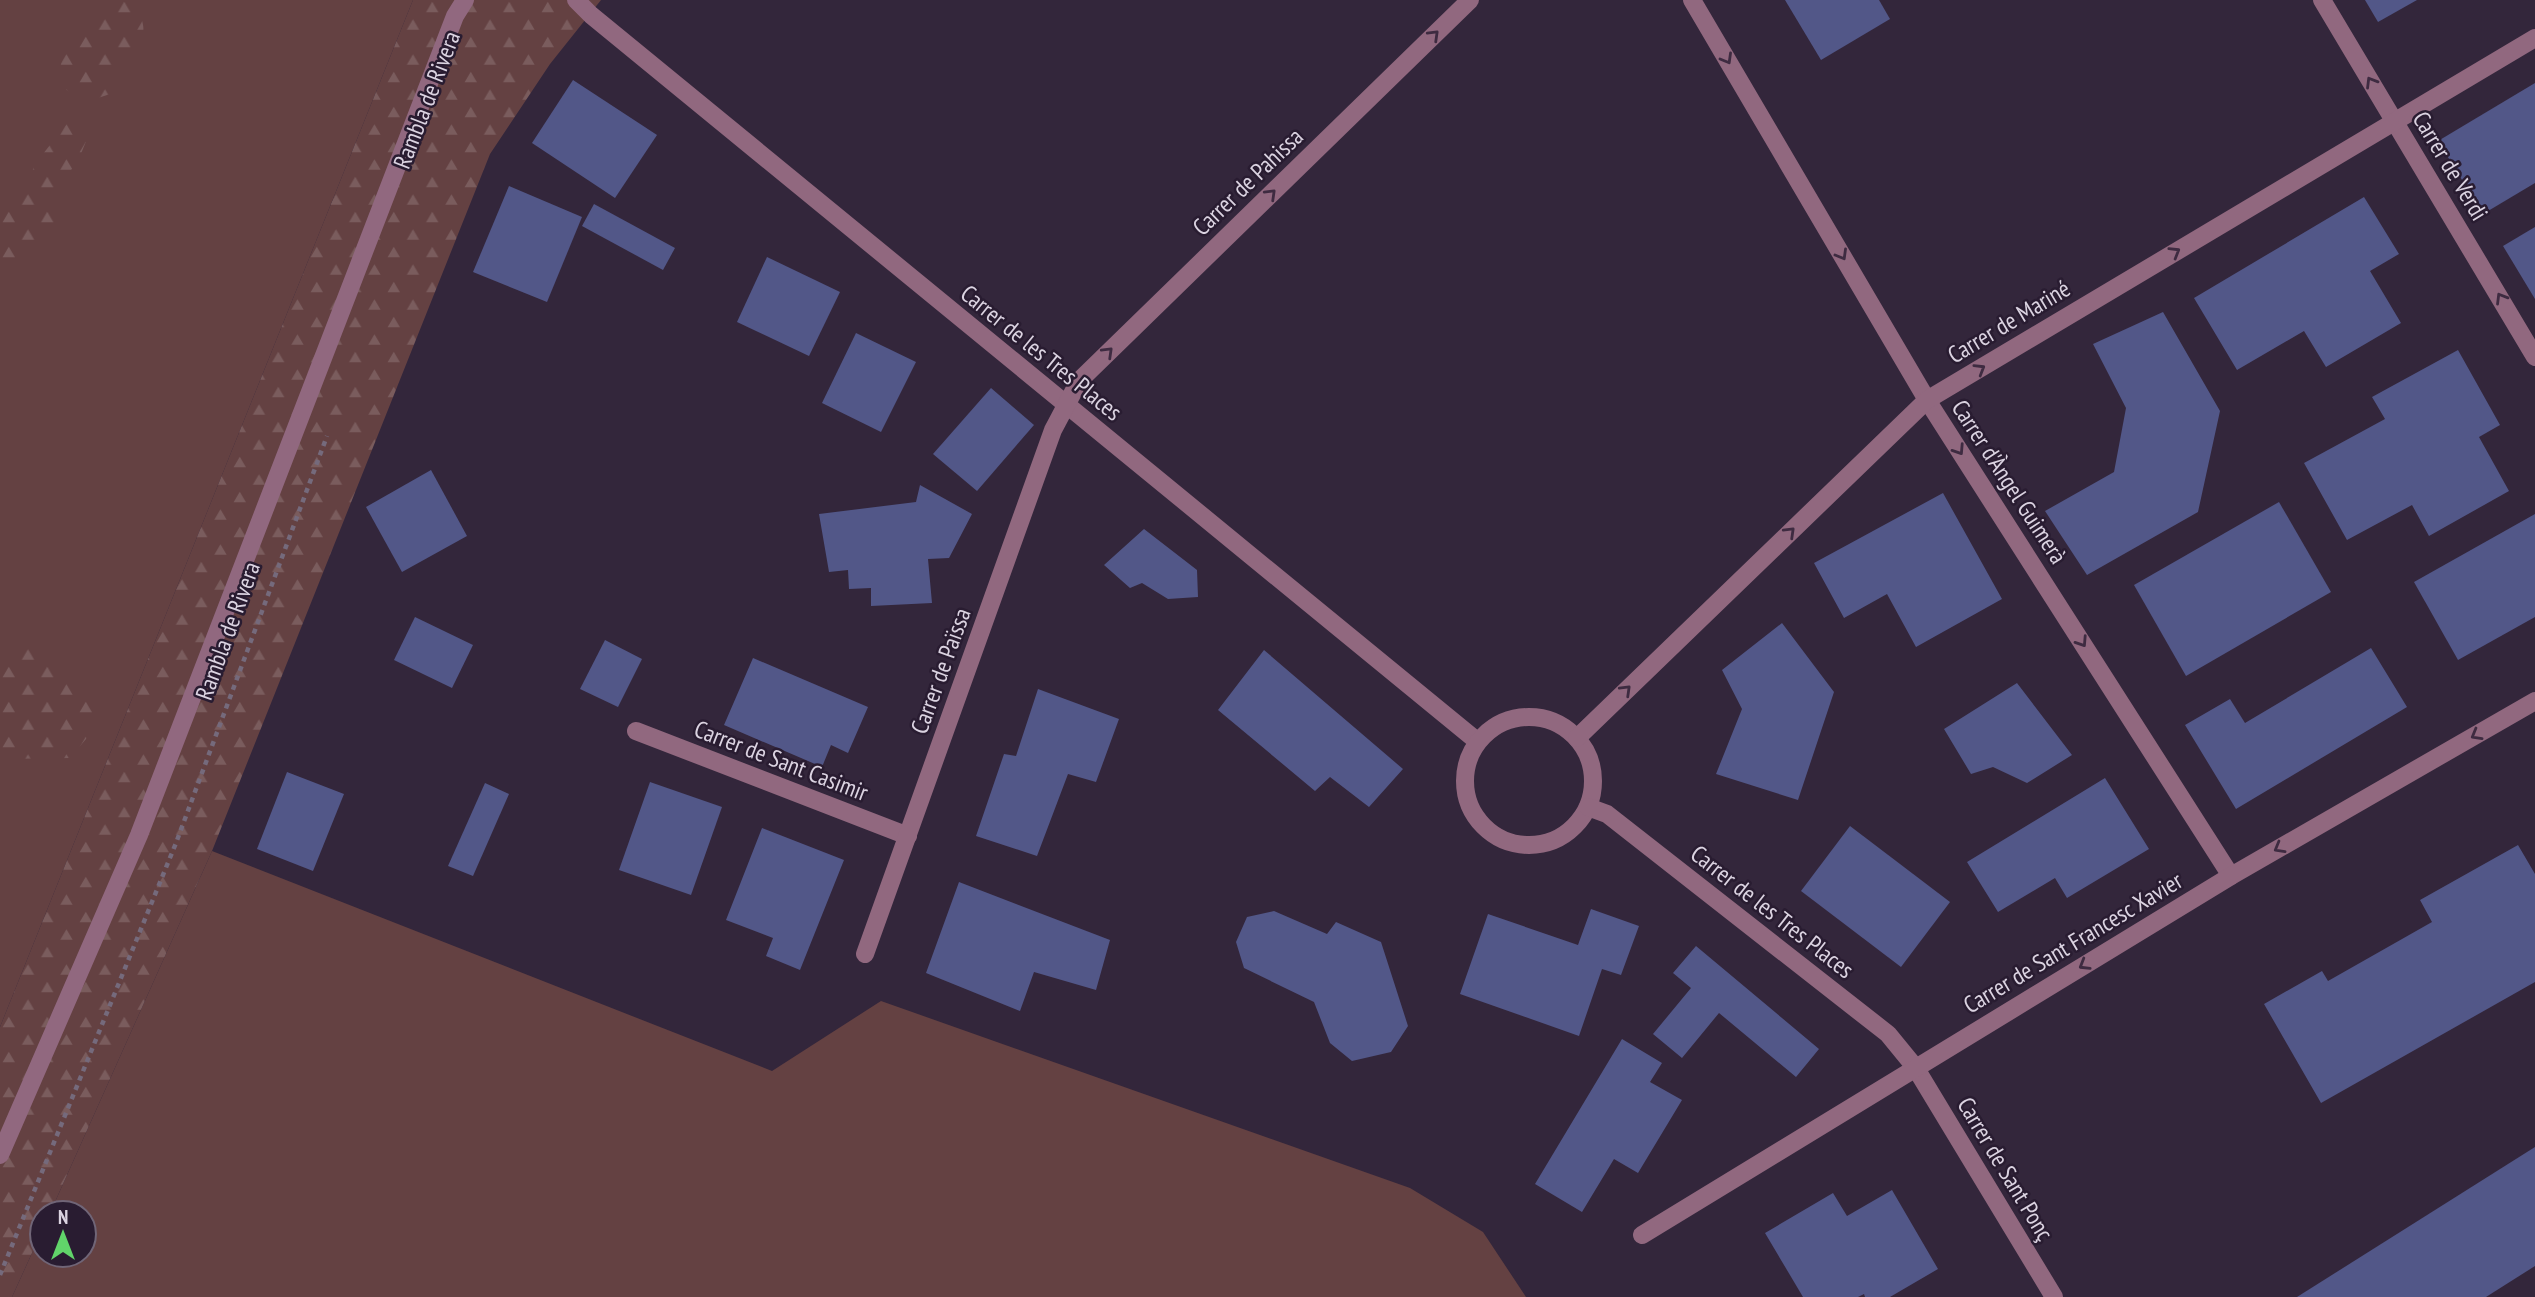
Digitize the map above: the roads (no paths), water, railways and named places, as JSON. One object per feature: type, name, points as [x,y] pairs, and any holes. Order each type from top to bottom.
[{"type":"street","name":"Rambla de Rivera","points":[[0,1155],[139,835],[456,8],[465,0]]},
{"type":"street","name":"Carrer de les Tres Places","points":[[576,0],[1477,741]]},
{"type":"street","name":"Carrer de Pahissa","points":[[1066,405],[1079,381],[1470,0]]},
{"type":"street","name":"Carrer d'Àngel Guimerà","points":[[1692,0],[1927,400],[2231,876]]},
{"type":"street","name":"Carrer de Verdi","points":[[2322,0],[2535,357]]},
{"type":"street","name":"Carrer de Mariné","points":[[1577,738],[1927,400],[2535,38]]},
{"type":"street","name":"Carrer de Païssa","points":[[865,954],[1053,430],[1066,405]]},
{"type":"street","name":"Carrer de Sant Francesc Xavier","points":[[1642,1235],[2231,876],[2535,701]]},
{"type":"street","points":[[1537,717],[1559,723],[1577,738],[1590,758],[1594,783],[1588,807],[1572,829],[1549,843],[1522,845],[1496,837],[1476,818],[1465,793],[1465,766],[1477,741],[1494,727],[1514,718],[1537,717]]},
{"type":"street","name":"Carrer de Sant Casimir","points":[[636,731],[908,836]]},
{"type":"street","name":"Carrer de les Tres Places","points":[[1588,807],[1607,814],[1888,1034],[1915,1067]]},
{"type":"street","name":"Carrer de Sant Ponç","points":[[1915,1067],[2054,1297]]}]
